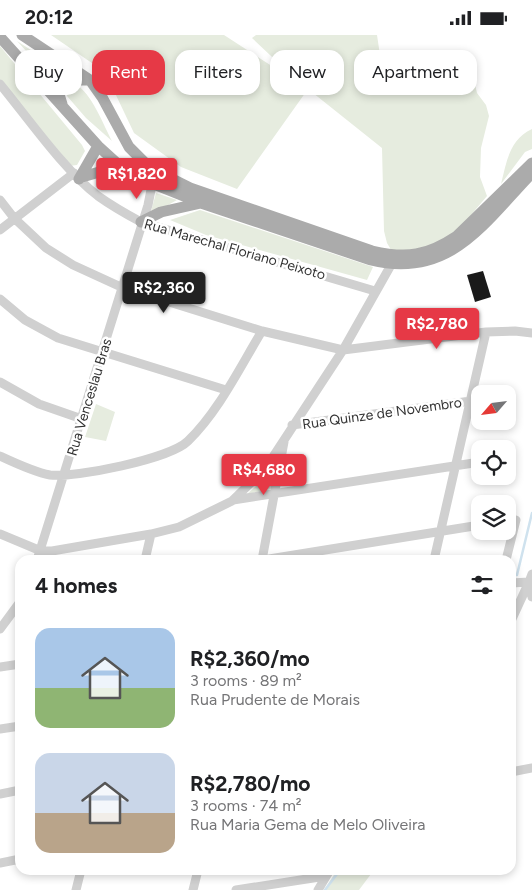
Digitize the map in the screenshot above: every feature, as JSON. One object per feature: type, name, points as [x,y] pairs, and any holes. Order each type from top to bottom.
[{"type":"main road","points":[[22,35],[90,80],[102,97],[130,147],[140,160],[160,175],[190,188],[372,251],[392,255],[427,253],[457,236],[532,163]]},
{"type":"main road","points":[[0,37],[98,146],[120,166],[152,185],[201,203],[391,265],[415,264],[436,259],[460,244],[477,231],[532,173]]},
{"type":"main road","points":[[63,107],[58,99],[61,85],[74,81],[90,80]]},
{"type":"main road","points":[[78,176],[98,146]]},
{"type":"main road","points":[[78,176],[120,166]]},
{"type":"main road","points":[[141,222],[161,212],[201,203]]},
{"type":"street","name":"Rua Marechal Floriano Peixoto","points":[[0,84],[78,176],[98,196],[141,222],[375,291]]},
{"type":"street","points":[[0,230],[14,218],[78,176]]},
{"type":"street","name":"Rua Venceslau Bras","points":[[39,555],[65,476],[141,222],[148,205],[152,185]]},
{"type":"street","points":[[0,200],[14,218],[46,248],[73,265],[121,287],[262,331],[343,349],[486,332],[515,331],[532,333]]},
{"type":"street","points":[[232,501],[265,469],[343,349],[391,265]]},
{"type":"street","points":[[0,299],[25,320],[58,338],[226,390]]},
{"type":"street","points":[[0,456],[48,475],[65,476],[146,460],[170,452],[187,443],[199,429],[226,390],[262,331]]},
{"type":"street","points":[[474,385],[486,332]]},
{"type":"street","points":[[0,382],[39,404],[82,419]]},
{"type":"street","points":[[435,555],[471,401]]},
{"type":"street","name":"Rua Quinze de Novembro","points":[[292,425],[471,401]]},
{"type":"street","points":[[263,555],[285,437]]},
{"type":"street","points":[[0,534],[41,551],[52,551],[151,534],[179,527],[232,501],[471,464]]},
{"type":"street","points":[[293,555],[471,526]]},
{"type":"street","points":[[147,555],[151,534]]},
{"type":"street","points":[[507,555],[509,540]]},
{"type":"street","points":[[516,582],[530,578]]},
{"type":"street","points":[[530,578],[532,597]]},
{"type":"street","points":[[516,610],[530,578]]},
{"type":"street","points":[[0,629],[15,609]]},
{"type":"street","points":[[0,667],[15,665]]},
{"type":"street","points":[[0,729],[15,727]]},
{"type":"street","points":[[516,771],[532,768]]},
{"type":"street","points":[[0,794],[15,791]]},
{"type":"street","points":[[0,863],[15,860]]},
{"type":"street","points":[[76,890],[80,875]]},
{"type":"street","points":[[193,890],[197,875]]},
{"type":"street","points":[[236,890],[317,875]]},
{"type":"street","points":[[318,890],[327,875]]},
{"type":"shaded area","points":[[51,35],[224,35],[247,50],[175,50],[175,95],[260,95],[260,58],[270,65],[270,95],[304,95],[237,189],[181,167],[134,133],[116,95],[165,95],[165,50],[92,50],[92,63],[82,56],[82,50],[73,50]]},
{"type":"shaded area","points":[[256,35],[377,35],[379,50],[354,50],[354,95],[477,95],[477,93],[486,105],[489,116],[481,148],[480,177],[487,196],[455,234],[426,251],[393,253],[387,243],[384,231],[382,148],[316,95],[344,95],[344,50],[270,50],[270,55],[252,38]]},
{"type":"shaded area","points":[[17,41],[31,50],[25,50]]},
{"type":"shaded area","points":[[0,46],[15,64],[15,95],[41,95],[82,145],[85,151],[77,165],[69,166],[0,82]]},
{"type":"shaded area","points":[[82,89],[92,102],[112,141],[86,118],[67,96],[82,95]]},
{"type":"shaded area","points":[[532,129],[532,149],[525,152],[501,184],[510,152],[518,139]]},
{"type":"shaded area","points":[[156,193],[177,200],[150,215]]},
{"type":"shaded area","points":[[200,210],[373,267],[367,280],[206,235],[170,220]]},
{"type":"shaded area","points":[[96,404],[115,412],[106,441],[85,437]]},
{"type":"shaded area","points":[[279,453],[272,489],[247,494],[263,480]]},
{"type":"shaded area","points":[[334,875],[370,875],[359,890],[324,890]]},
{"type":"building","points":[[483,271],[491,297],[475,302],[467,275]]},
{"type":"waterway","points":[[517,575],[532,513]]},
{"type":"waterway","points":[[325,890],[336,875]]}]
